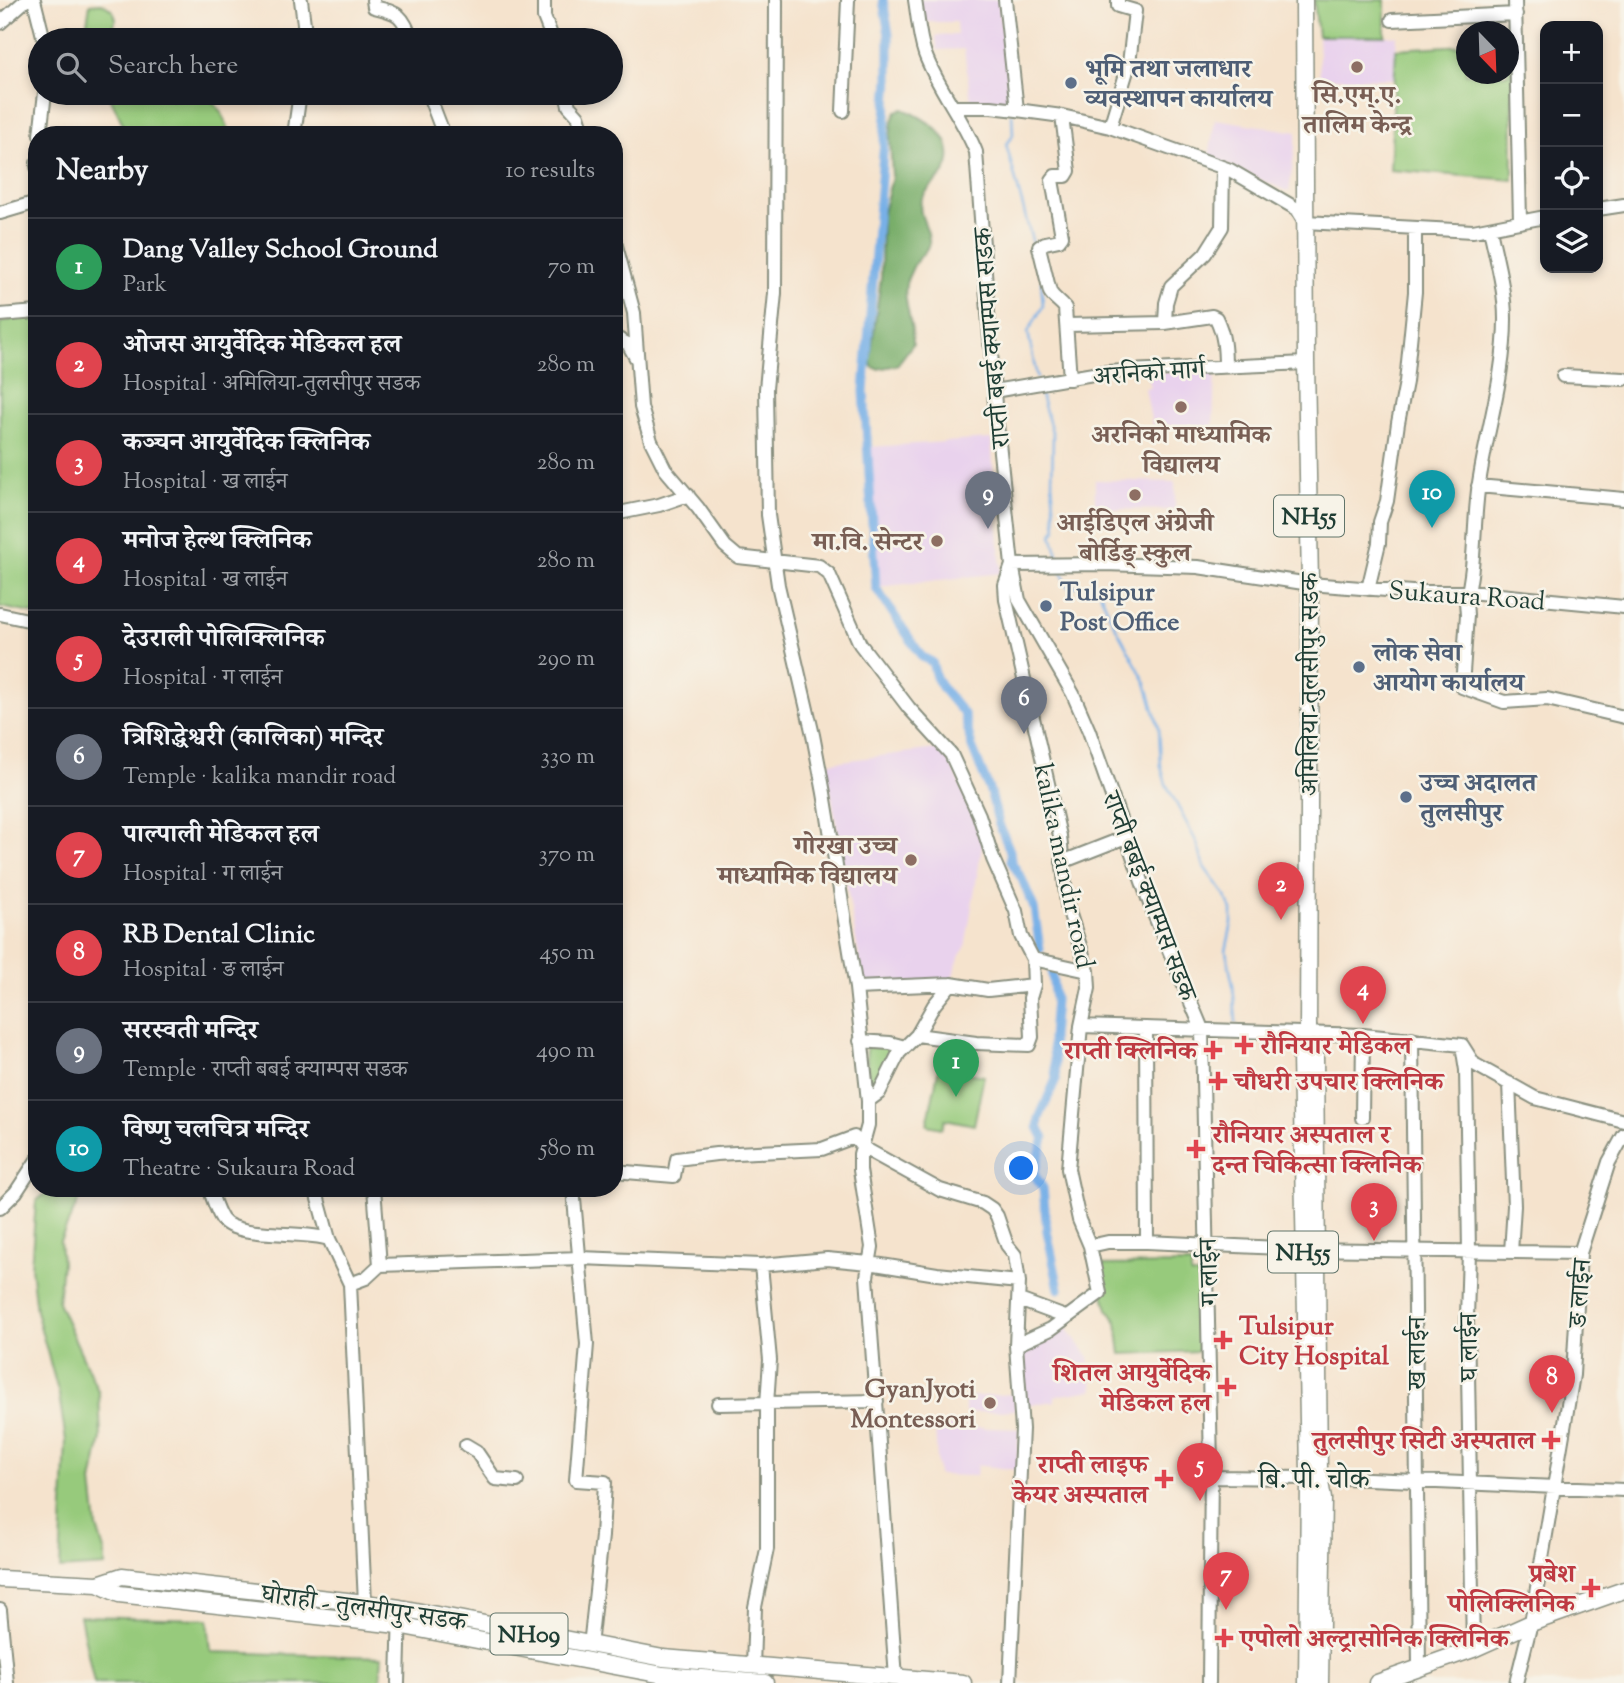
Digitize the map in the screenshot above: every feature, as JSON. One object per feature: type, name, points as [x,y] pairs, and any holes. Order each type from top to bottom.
[{"type":"main road","name":"अमिलिया-तुलसीपुर सडक","points":[[1304,0],[1310,584],[1308,1033]]},
{"type":"main road","name":"NH55","points":[[1307,1683],[1314,1478],[1309,1249],[1315,1055],[1308,1033]]},
{"type":"main road","name":"NH55","points":[[1314,1478],[1323,1499],[1320,1683]]},
{"type":"main road","name":"घोराही - तुलसीपुर सडक","points":[[0,1579],[99,1584],[121,1576],[400,1608],[590,1646],[742,1671],[963,1683]]},
{"type":"main road","name":"घोराही - तुलसीपुर सडक","points":[[99,1584],[119,1594],[398,1625],[663,1675],[742,1671],[765,1683]]},
{"type":"main road","points":[[1377,1683],[1624,1590]]},
{"type":"street","points":[[0,23],[26,0]]},
{"type":"street","points":[[34,0],[41,28]]},
{"type":"street","points":[[301,0],[304,28]]},
{"type":"street","points":[[373,0],[373,7],[396,12],[408,28]]},
{"type":"street","points":[[544,0],[544,17],[548,28]]},
{"type":"street","points":[[776,0],[775,293],[766,389],[768,515],[773,561],[815,747],[856,988],[868,1101],[860,1170],[872,1247],[867,1277],[897,1680]]},
{"type":"street","points":[[843,111],[848,0]]},
{"type":"street","name":"राप्ती बबई क्याम्पस सडक","points":[[915,0],[924,51],[976,152],[994,391],[1012,565],[1019,600],[1073,694],[1089,731],[1151,907],[1202,1029]]},
{"type":"street","points":[[1005,0],[1017,110]]},
{"type":"street","points":[[1110,127],[1129,64],[1135,10],[1118,6],[1118,0]]},
{"type":"street","points":[[1392,20],[1516,7],[1520,220]]},
{"type":"street","points":[[41,126],[44,105]]},
{"type":"street","points":[[295,126],[298,105]]},
{"type":"street","points":[[433,105],[441,126]]},
{"type":"street","points":[[569,105],[578,116],[581,126]]},
{"type":"street","points":[[954,107],[1017,110],[1062,116],[1110,127],[1223,168],[1271,192],[1297,209],[1305,222],[1473,231],[1540,218]]},
{"type":"street","points":[[1062,116],[1069,171],[1066,176],[1055,176],[1052,180],[1062,236],[1059,240],[1040,247],[1050,292],[1065,308],[1070,379]]},
{"type":"street","points":[[1165,323],[1166,303],[1171,286],[1205,254],[1222,227],[1223,168]]},
{"type":"street","points":[[0,214],[28,205]]},
{"type":"street","points":[[1603,208],[1624,205]]},
{"type":"street","points":[[1368,589],[1379,543],[1380,522],[1387,501],[1406,382],[1415,292],[1415,229]]},
{"type":"street","points":[[1490,229],[1505,318],[1500,377],[1478,486],[1462,687],[1504,702],[1547,699],[1624,717]]},
{"type":"street","points":[[623,272],[634,313],[640,407],[651,441],[665,468],[725,546],[738,557],[818,566],[829,574],[860,644],[909,708],[951,754],[979,815],[993,859],[1016,911],[1024,942],[1033,959],[1034,985],[1030,998],[1032,1037],[1029,1045],[976,1043],[917,1035]]},
{"type":"street","points":[[0,315],[28,313]]},
{"type":"street","points":[[1067,325],[1165,323],[1212,316],[1216,318],[1225,342],[1226,367]]},
{"type":"street","points":[[623,342],[628,344],[638,360]]},
{"type":"street","name":"अरनिको मार्ग","points":[[994,391],[1105,372],[1306,363]]},
{"type":"street","points":[[1563,376],[1624,379]]},
{"type":"street","points":[[1478,486],[1624,499]]},
{"type":"street","points":[[623,512],[659,505],[688,495]]},
{"type":"street","name":"Sukaura Road","points":[[1012,565],[1198,566],[1310,584],[1412,592],[1469,592],[1624,607]]},
{"type":"street","name":"kalika mandir road","points":[[1012,565],[1005,585],[1006,600],[1052,795],[1060,836],[1067,905],[1088,971],[1089,988],[1081,1026],[1068,1169],[1100,1293],[1065,1317]]},
{"type":"street","points":[[0,614],[28,620]]},
{"type":"street","points":[[1062,862],[1126,837]]},
{"type":"street","points":[[1033,959],[1088,971]]},
{"type":"street","points":[[856,988],[951,984],[988,990],[1034,985]]},
{"type":"street","points":[[868,1101],[878,1093],[905,1047],[917,1035],[951,984]]},
{"type":"street","points":[[1081,1026],[1363,1035],[1462,1045],[1474,1064],[1535,1098],[1624,1121]]},
{"type":"street","points":[[1146,1028],[1147,1242]]},
{"type":"street","name":"ग लाईन","points":[[1202,1029],[1211,1477],[1209,1683]]},
{"type":"street","points":[[1363,1035],[1363,1118]]},
{"type":"street","name":"ख लाईन","points":[[1412,1038],[1419,1668]]},
{"type":"street","points":[[860,1041],[905,1047]]},
{"type":"street","name":"घ लाईन","points":[[1462,1045],[1466,1070],[1469,1251],[1466,1318],[1473,1649]]},
{"type":"street","points":[[1509,1083],[1514,1206],[1511,1252]]},
{"type":"street","name":"ङ लाईन","points":[[1516,1683],[1531,1623],[1573,1375],[1580,1253],[1609,1162],[1624,1135]]},
{"type":"street","points":[[623,1172],[674,1176],[677,1159],[716,1154],[822,1149],[854,1137],[862,1147],[940,1190],[983,1203],[992,1209],[1007,1245],[1016,1255],[1019,1282],[1016,1345],[1022,1429],[1010,1683]]},
{"type":"street","points":[[0,1208],[16,1192],[28,1174]]},
{"type":"street","points":[[213,1197],[223,1222],[238,1229],[316,1234],[329,1239]]},
{"type":"street","points":[[317,1197],[329,1239],[350,1284],[365,1604]]},
{"type":"street","points":[[375,1197],[380,1265]]},
{"type":"street","points":[[574,1197],[587,1344],[576,1480],[605,1482],[590,1646]]},
{"type":"street","points":[[1090,1246],[1108,1242],[1147,1242],[1309,1249],[1580,1253]]},
{"type":"street","points":[[350,1284],[366,1278],[380,1265],[580,1258],[761,1265],[827,1259],[1019,1282]]},
{"type":"street","points":[[742,1671],[767,1549],[767,1404],[770,1360],[761,1265]]},
{"type":"street","points":[[1016,1345],[1051,1329],[1065,1317],[1019,1300]]},
{"type":"street","points":[[718,1404],[877,1401]]},
{"type":"street","points":[[466,1445],[476,1451],[495,1479],[517,1480]]},
{"type":"street","points":[[1211,1477],[1556,1485],[1624,1490]]},
{"type":"street","points":[[398,1683],[400,1608]]},
{"type":"street","points":[[0,1610],[7,1683]]},
{"type":"shaded area","points":[[917,0],[998,0],[1011,103],[971,102],[964,49],[937,50],[936,36],[957,35],[956,22],[921,22]]},
{"type":"shaded area","name":"सि.एम्.ए. तालिम केन्द्र","points":[[1318,36],[1397,36],[1394,79],[1320,78]]},
{"type":"shaded area","points":[[1215,119],[1297,132],[1289,192],[1209,157]]},
{"type":"shaded area","name":"अरनिको माध्यामिक विद्यालय","points":[[1215,372],[1213,427],[1152,425],[1145,388],[1151,387],[1147,373]]},
{"type":"shaded area","name":"मा.वि. सेन्टर","points":[[991,439],[1001,573],[878,587],[870,447]]},
{"type":"shaded area","name":"आईडिएल अंग्रेजी बोर्डिङ् स्कुल","points":[[1095,480],[1175,482],[1175,510],[1095,509]]},
{"type":"shaded area","name":"गोरखा उच्च माध्यामिक विद्यालय","points":[[944,748],[986,845],[982,846],[965,948],[951,981],[864,986],[826,763]]},
{"type":"shaded area","points":[[1065,1326],[1089,1357],[1093,1390],[1055,1396],[1055,1401],[1026,1405],[1022,1347]]},
{"type":"shaded area","name":"GyanJyoti Montessori","points":[[1015,1394],[1015,1410],[965,1413],[965,1397]]},
{"type":"shaded area","points":[[935,1426],[1019,1429],[1017,1470],[977,1465],[976,1476],[938,1475]]},
{"type":"green space","points":[[1314,0],[1385,0],[1385,36],[1318,36]]},
{"type":"green space","points":[[102,3],[113,11],[116,19],[112,28],[85,28],[90,4]]},
{"type":"green space","points":[[1456,46],[1456,84],[1512,84],[1513,180],[1390,170],[1396,49]]},
{"type":"green space","points":[[114,105],[216,105],[227,126],[123,126]]},
{"type":"green space","points":[[903,109],[938,130],[947,143],[949,160],[943,173],[921,201],[920,207],[929,243],[907,280],[907,303],[913,344],[897,365],[878,369],[872,367],[870,360],[881,278],[882,217],[892,177],[892,121],[896,111]]},
{"type":"green space","points":[[28,314],[28,612],[0,607],[0,323]]},
{"type":"green space","points":[[866,1044],[899,1047],[869,1087]]},
{"type":"green space","points":[[939,1067],[984,1076],[974,1125],[945,1119],[942,1128],[927,1125]]},
{"type":"green space","points":[[41,1197],[80,1197],[60,1241],[62,1263],[58,1302],[99,1393],[101,1438],[92,1482],[105,1566],[60,1569],[66,1441],[59,1395],[36,1311],[31,1267],[36,1201]]},
{"type":"green space","points":[[1191,1264],[1191,1275],[1198,1275],[1199,1351],[1121,1354],[1117,1322],[1109,1311],[1101,1290],[1097,1265]]},
{"type":"green space","points":[[80,1616],[208,1619],[211,1652],[382,1657],[380,1683],[94,1683]]},
{"type":"waterway","points":[[883,0],[889,35],[889,79],[864,391],[876,588],[922,657],[932,662],[943,689],[964,714],[972,747],[991,794],[1011,861],[1034,908],[1040,949]]},
{"type":"waterway","points":[[1012,114],[1013,135],[1006,144],[1034,248]]},
{"type":"waterway","points":[[1037,378],[1028,332],[1043,306],[1041,282]]},
{"type":"waterway","points":[[1039,389],[1053,435],[1052,483],[1056,529],[1052,535],[1058,556]]},
{"type":"waterway","points":[[1061,569],[1068,587],[1089,585],[1098,588],[1146,683],[1159,728],[1161,767],[1166,784],[1197,843],[1204,867],[1232,910],[1226,951],[1233,985],[1236,1022]]},
{"type":"waterway","points":[[1052,974],[1055,1000],[1052,1038],[1056,1079],[1039,1118],[1038,1127],[1044,1138],[1034,1174],[1043,1188],[1047,1231],[1059,1289]]},
{"type":"place","name":"सि.एम्.ए. तालिम केन्द्र","points":[[1357,67]]},
{"type":"place","name":"भूमि तथा जलाधार व्यवस्थापन कार्यालय","points":[[1071,83]]},
{"type":"place","name":"अरनिको माध्यामिक विद्यालय","points":[[1181,407]]},
{"type":"place","name":"आईडिएल अंग्रेजी बोर्डिङ् स्कुल","points":[[1135,495]]},
{"type":"place","name":"विष्णु चलचित्र मन्दिर","points":[[1432,528]]},
{"type":"place","name":"सरस्वती मन्दिर","points":[[988,529]]},
{"type":"place","name":"मा.वि. सेन्टर","points":[[937,541]]},
{"type":"place","name":"Tulsipur Post Office","points":[[1046,606]]},
{"type":"place","name":"लोक सेवा आयोग कार्यालय","points":[[1359,667]]},
{"type":"place","name":"त्रिशिद्धेश्वरी (कालिका) मन्दिर","points":[[1024,734]]},
{"type":"place","name":"उच्च अदालत तुलसीपुर","points":[[1406,797]]},
{"type":"place","name":"गोरखा उच्च माध्यामिक विद्यालय","points":[[911,860]]},
{"type":"place","name":"ओजस आयुर्वेदिक मेडिकल हल","points":[[1281,920]]},
{"type":"place","name":"मनोज हेल्थ क्लिनिक","points":[[1363,1024]]},
{"type":"place","name":"रौनियार मेडिकल","points":[[1244,1045]]},
{"type":"place","name":"राप्ती क्लिनिक","points":[[1213,1050]]},
{"type":"place","name":"चौधरी उपचार क्लिनिक","points":[[1218,1081]]},
{"type":"place","name":"Dang Valley School Ground","points":[[956,1097]]},
{"type":"place","name":"रौनियार अस्पताल र दन्त चिकित्सा क्लिनिक","points":[[1196,1149]]},
{"type":"place","name":"कञ्चन आयुर्वेदिक क्लिनिक","points":[[1374,1241]]},
{"type":"place","name":"Tulsipur City Hospital","points":[[1223,1340]]},
{"type":"place","name":"शितल आयुर्वेदिक मेडिकल हल","points":[[1227,1387]]},
{"type":"place","name":"GyanJyoti Montessori","points":[[990,1403]]},
{"type":"place","name":"RB Dental Clinic","points":[[1552,1413]]},
{"type":"place","name":"तुलसीपुर सिटी अस्पताल","points":[[1551,1440]]},
{"type":"place","name":"राप्ती लाइफ केयर अस्पताल","points":[[1164,1479]]},
{"type":"place","name":"देउराली पोलिक्लिनिक","points":[[1200,1501]]},
{"type":"place","name":"प्रबेश पोलिक्लिनिक","points":[[1591,1588]]},
{"type":"place","name":"पाल्पाली मेडिकल हल","points":[[1226,1610]]},
{"type":"place","name":"एपोलो अल्ट्रासोनिक क्लिनिक","points":[[1224,1638]]},
{"type":"district","name":"बि. पी. चोक","points":[[1314,1478]]}]
